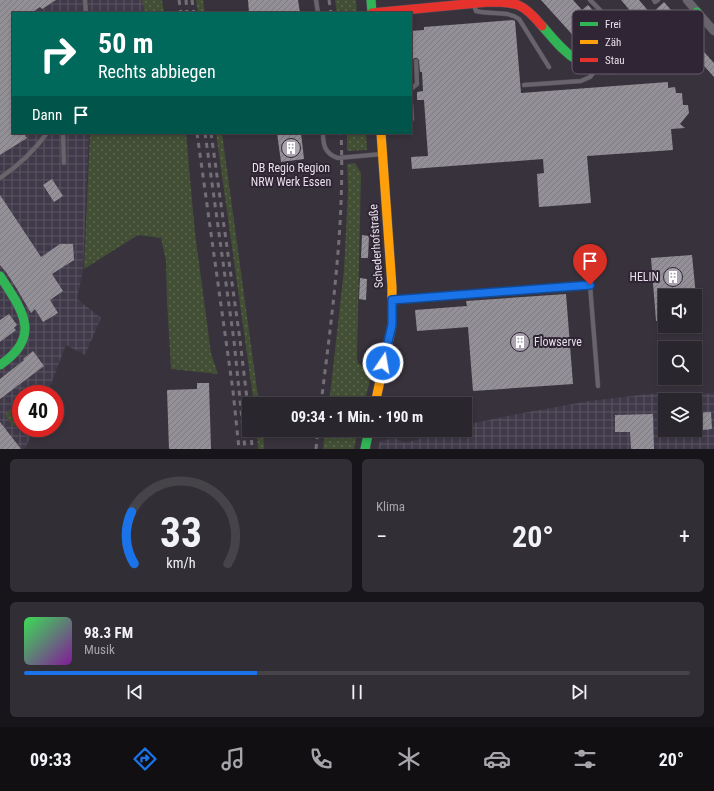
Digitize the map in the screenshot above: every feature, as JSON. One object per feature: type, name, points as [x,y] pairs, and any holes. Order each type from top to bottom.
[{"type":"street","points":[[371,0],[372,12]]},
{"type":"street","points":[[687,0],[696,10]]},
{"type":"street","points":[[382,12],[473,3],[513,1],[531,13],[572,56]]},
{"type":"street","points":[[704,19],[714,31]]},
{"type":"street","name":"Schederhofstraße","points":[[377,397],[392,325],[392,300],[381,134]]},
{"type":"street","points":[[0,276],[22,312],[25,335],[19,350],[0,366]]},
{"type":"street","points":[[365,449],[368,437]]},
{"type":"lane","points":[[85,0],[86,12]]},
{"type":"lane","points":[[316,0],[318,12]]},
{"type":"lane","points":[[590,0],[598,10]]},
{"type":"lane","points":[[654,0],[656,2],[658,0]]},
{"type":"lane","points":[[473,3],[476,11],[513,15],[519,19],[549,67]]},
{"type":"lane","points":[[412,88],[417,84],[416,61]]},
{"type":"lane","points":[[524,85],[581,81],[594,74]]},
{"type":"lane","points":[[0,178],[24,159],[39,144],[46,134]]},
{"type":"lane","points":[[63,134],[64,163]]},
{"type":"lane","points":[[323,134],[324,146],[327,152],[332,156],[338,158],[382,154]]},
{"type":"lane","points":[[392,300],[590,285],[598,386]]},
{"type":"shaded area","points":[[0,0],[142,0],[145,12],[12,12],[12,134],[89,134],[83,270],[77,299],[101,318],[85,355],[66,345],[50,385],[12,385],[12,437],[30,437],[25,449],[0,449]]},
{"type":"shaded area","points":[[658,393],[658,437],[702,437],[702,394],[714,393],[714,449],[378,449],[380,441],[395,438],[405,443],[425,437],[472,437],[472,424],[590,401]]},
{"type":"green space","points":[[142,0],[162,0],[164,12],[145,12]]},
{"type":"green space","points":[[196,0],[203,0],[205,12],[198,12]]},
{"type":"green space","points":[[335,0],[356,0],[357,12],[337,12]]},
{"type":"green space","points":[[90,134],[186,134],[195,233],[211,353],[218,374],[171,369],[166,261],[161,238],[138,235],[84,269]]},
{"type":"green space","points":[[216,134],[222,134],[258,397],[253,397]]},
{"type":"green space","points":[[347,134],[366,134],[367,150],[347,151]]},
{"type":"green space","points":[[355,163],[361,173],[357,357],[358,363],[372,372],[366,397],[330,397],[344,270],[348,189],[347,164]]},
{"type":"green space","points":[[12,409],[12,425],[6,417],[6,413]]},
{"type":"green space","points":[[257,437],[263,437],[264,449],[258,449]]},
{"type":"green space","points":[[324,437],[357,437],[354,449],[323,449]]},
{"type":"building","points":[[0,0],[56,0],[42,9],[40,7],[32,12],[12,12],[12,134],[25,134],[27,138],[0,155]]},
{"type":"building","points":[[248,0],[298,0],[300,12],[249,12]]},
{"type":"building","points":[[541,0],[573,0],[582,10],[572,10],[572,34]]},
{"type":"building","points":[[621,0],[639,0],[648,10],[630,10]]},
{"type":"building","points":[[664,2],[671,10],[655,10]]},
{"type":"building","points":[[588,5],[593,10],[582,10]]},
{"type":"building","points":[[513,20],[515,21],[521,93],[668,82],[668,88],[675,87],[676,93],[682,93],[683,105],[688,105],[689,113],[680,124],[685,128],[671,129],[673,150],[587,156],[591,203],[539,207],[537,174],[544,173],[543,159],[412,169],[411,157],[428,156],[424,100],[417,100],[417,92],[423,91],[422,72],[420,72],[419,60],[417,58],[414,58],[413,60],[412,72],[412,31],[424,30],[424,27]]},
{"type":"building","points":[[704,52],[714,63],[714,77],[704,66]]},
{"type":"building","name":"DB Regio Region NRW Werk Essen","points":[[277,134],[301,134],[304,159],[281,162]]},
{"type":"building","points":[[52,179],[63,196],[54,202],[43,185]]},
{"type":"building","points":[[0,195],[41,257],[60,244],[73,244],[74,260],[52,274],[63,291],[50,300],[58,313],[43,322],[35,309],[31,313],[17,289],[0,265]]},
{"type":"building","points":[[362,235],[369,236],[368,258],[361,258]]},
{"type":"building","name":"HELIN","points":[[692,255],[695,289],[658,289],[658,321],[656,321],[651,258]]},
{"type":"building","points":[[360,278],[367,279],[366,300],[359,299]]},
{"type":"building","name":"Flowserve","points":[[566,294],[573,384],[473,391],[468,327],[417,331],[415,310],[467,306],[466,301]]},
{"type":"building","points":[[9,314],[17,325],[14,328],[16,330],[0,342],[0,320]]},
{"type":"building","points":[[33,351],[44,366],[19,385],[12,385],[12,390],[0,399],[0,379],[24,360],[23,359]]},
{"type":"building","points":[[197,383],[209,383],[211,449],[169,449],[167,390],[197,389]]},
{"type":"building","points":[[711,412],[712,429],[702,430],[702,413]]},
{"type":"building","points":[[653,414],[654,449],[631,449],[630,432],[615,432],[615,415]]},
{"type":"building","points":[[0,422],[21,449],[0,449]]},
{"type":"railway","points":[[179,0],[181,12]]},
{"type":"railway","points":[[186,0],[187,12]]},
{"type":"railway","points":[[192,0],[194,12]]},
{"type":"railway","points":[[329,0],[331,12]]},
{"type":"railway","points":[[197,134],[233,391],[239,449]]},
{"type":"railway","points":[[205,134],[234,341],[245,449]]},
{"type":"railway","points":[[211,134],[247,397]]},
{"type":"railway","points":[[322,397],[337,268],[341,201],[341,134]]},
{"type":"railway","points":[[251,437],[252,449]]},
{"type":"railway","points":[[316,449],[317,437]]},
{"type":"traffic: fast","points":[[371,0],[372,12]]},
{"type":"traffic: fast","points":[[542,26],[572,57]]},
{"type":"traffic: fast","points":[[0,276],[21,311],[25,333],[21,344],[13,354],[0,365]]},
{"type":"traffic: fast","points":[[365,449],[368,437]]},
{"type":"traffic: slow","points":[[377,397],[392,325],[392,287],[381,134]]},
{"type":"traffic: jam","points":[[383,12],[488,2],[506,3],[519,5],[524,8],[542,26]]},
{"type":"place","name":"DB Regio Region NRW Werk Essen","points":[[291,148]]},
{"type":"place","name":"HELIN","points":[[673,277]]},
{"type":"place","name":"Flowserve","points":[[520,342]]},
{"type":"route","points":[[383,363],[392,325],[392,300],[590,285]]}]
